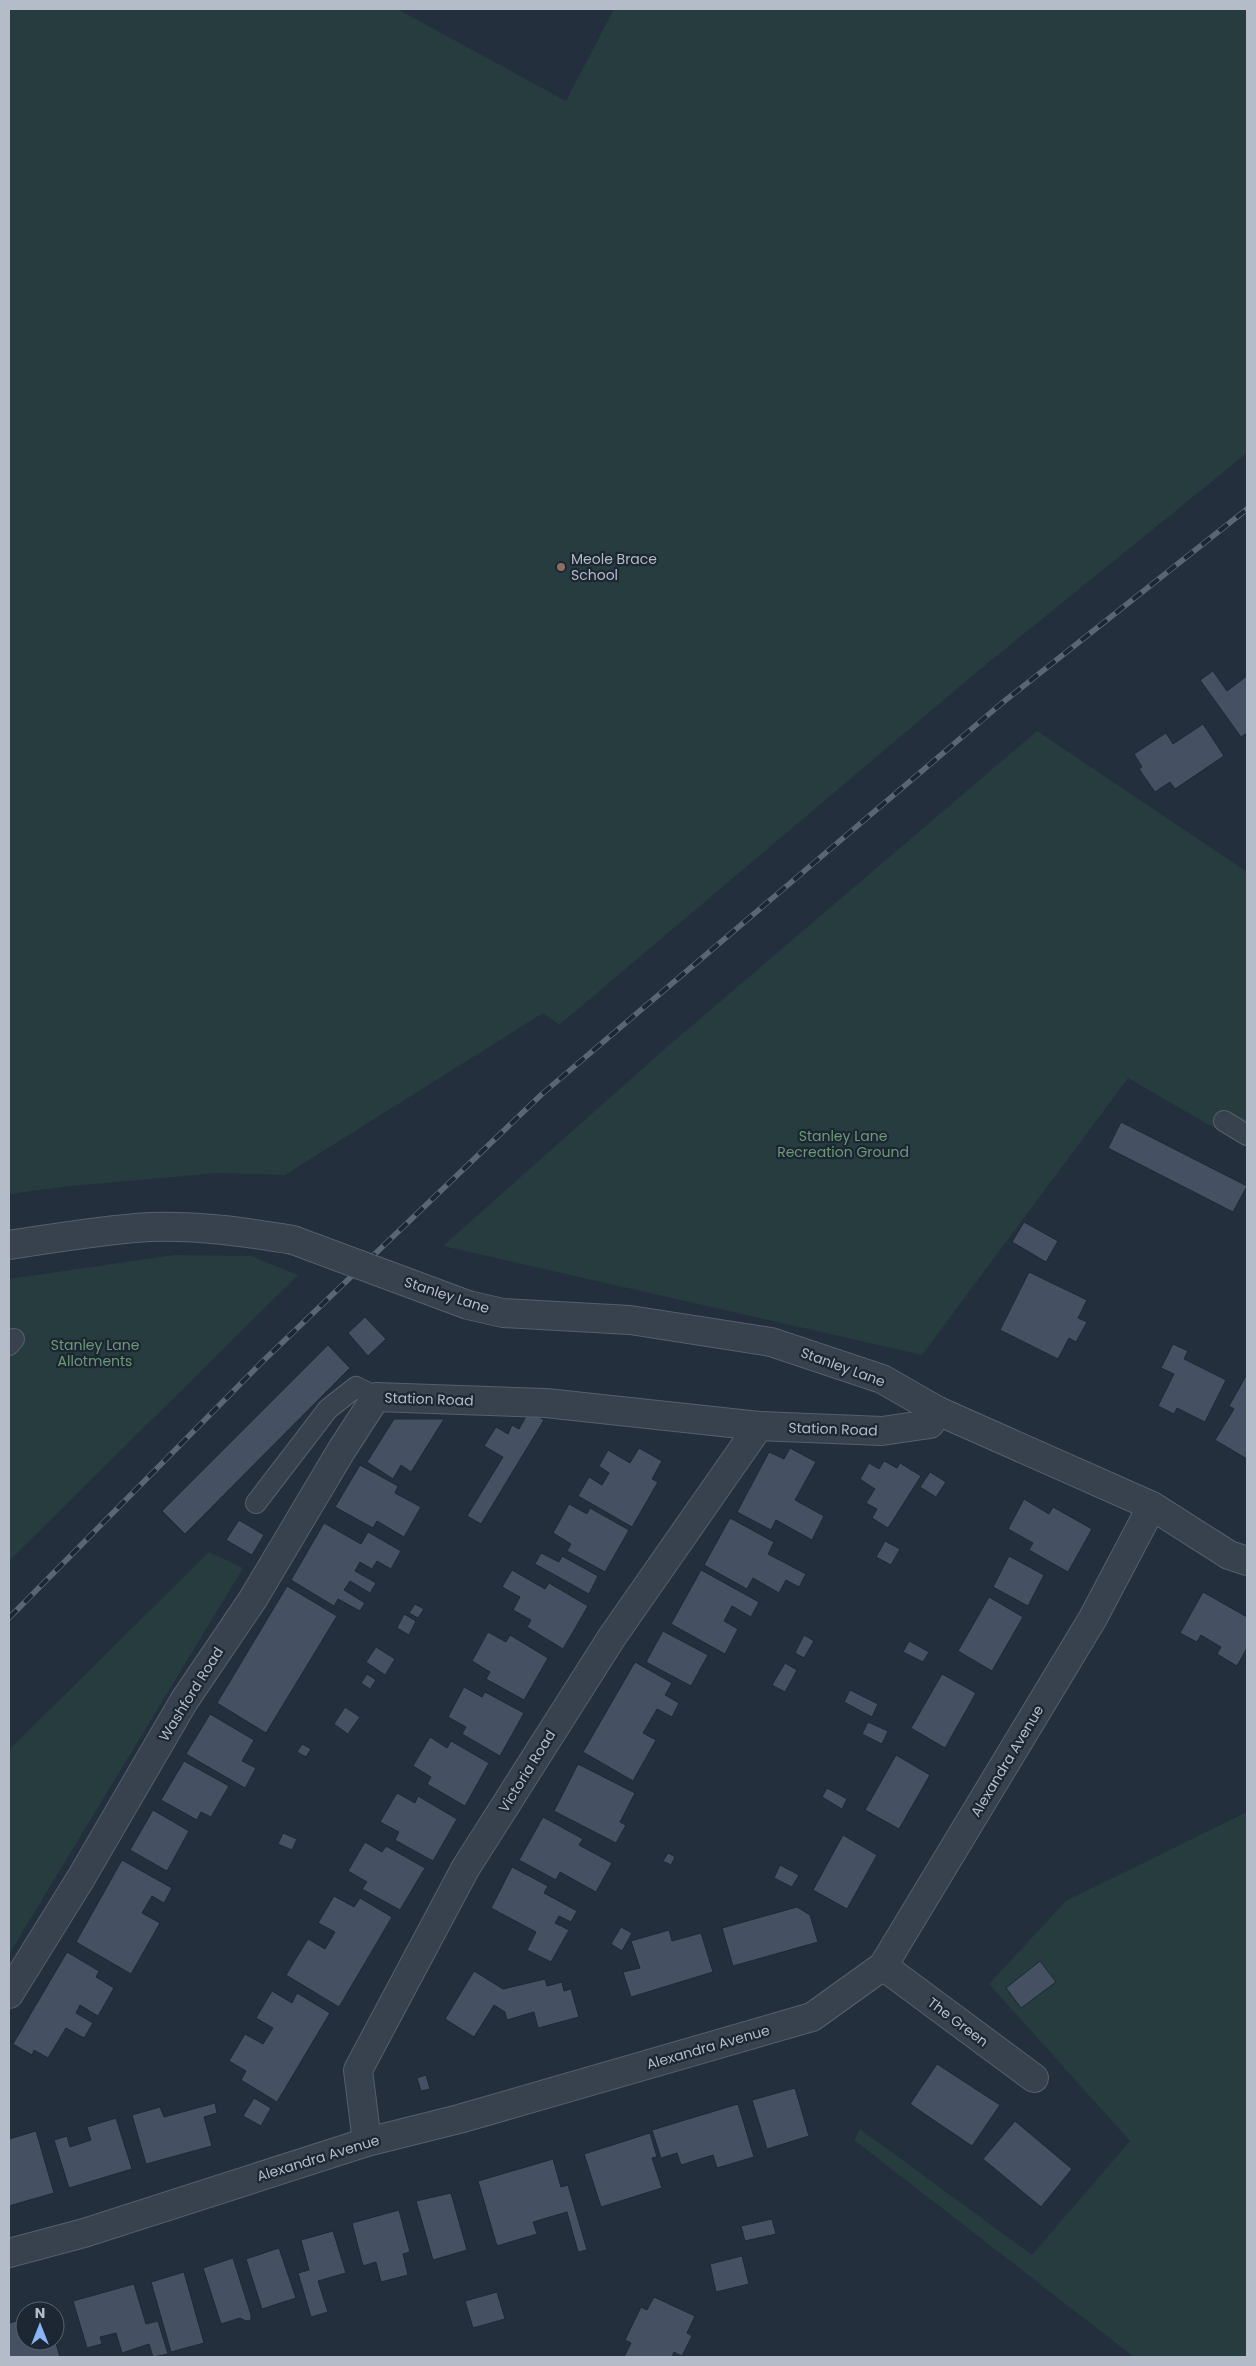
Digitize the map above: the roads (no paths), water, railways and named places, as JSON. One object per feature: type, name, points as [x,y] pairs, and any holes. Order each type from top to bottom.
[{"type":"street","name":"Stanley Lane","points":[[9,1245],[86,1233],[150,1227],[232,1230],[293,1240],[468,1305],[504,1313],[630,1320],[772,1342],[882,1379],[938,1411]]},
{"type":"street","name":"Station Road","points":[[376,1397],[546,1403],[759,1426],[882,1431],[930,1424],[938,1411]]},
{"type":"street","name":"Washford Road","points":[[9,1994],[81,1878],[184,1701],[253,1599],[341,1451],[376,1397]]},
{"type":"street","points":[[938,1411],[1152,1506],[1229,1555],[1247,1561]]},
{"type":"street","name":"Victoria Road","points":[[367,2142],[358,2070],[465,1869],[612,1637],[759,1426]]},
{"type":"street","name":"Alexandra Avenue","points":[[9,2253],[84,2233],[367,2142],[459,2119],[812,2017],[883,1966],[1093,1618],[1152,1506]]},
{"type":"street","name":"The Green","points":[[883,1966],[1034,2078]]},
{"type":"lane","points":[[1224,1121],[1247,1135]]},
{"type":"lane","points":[[256,1503],[328,1409],[356,1387],[376,1397]]},
{"type":"railway","points":[[9,1618],[262,1362],[542,1094],[1002,703],[1247,509]]},
{"type":"place","name":"Meole Brace School","points":[[561,567]]},
{"type":"park label","name":"Stanley Lane Recreation Ground","points":[[843,1144]]},
{"type":"park label","name":"Stanley Lane Allotments","points":[[95,1354]]}]
